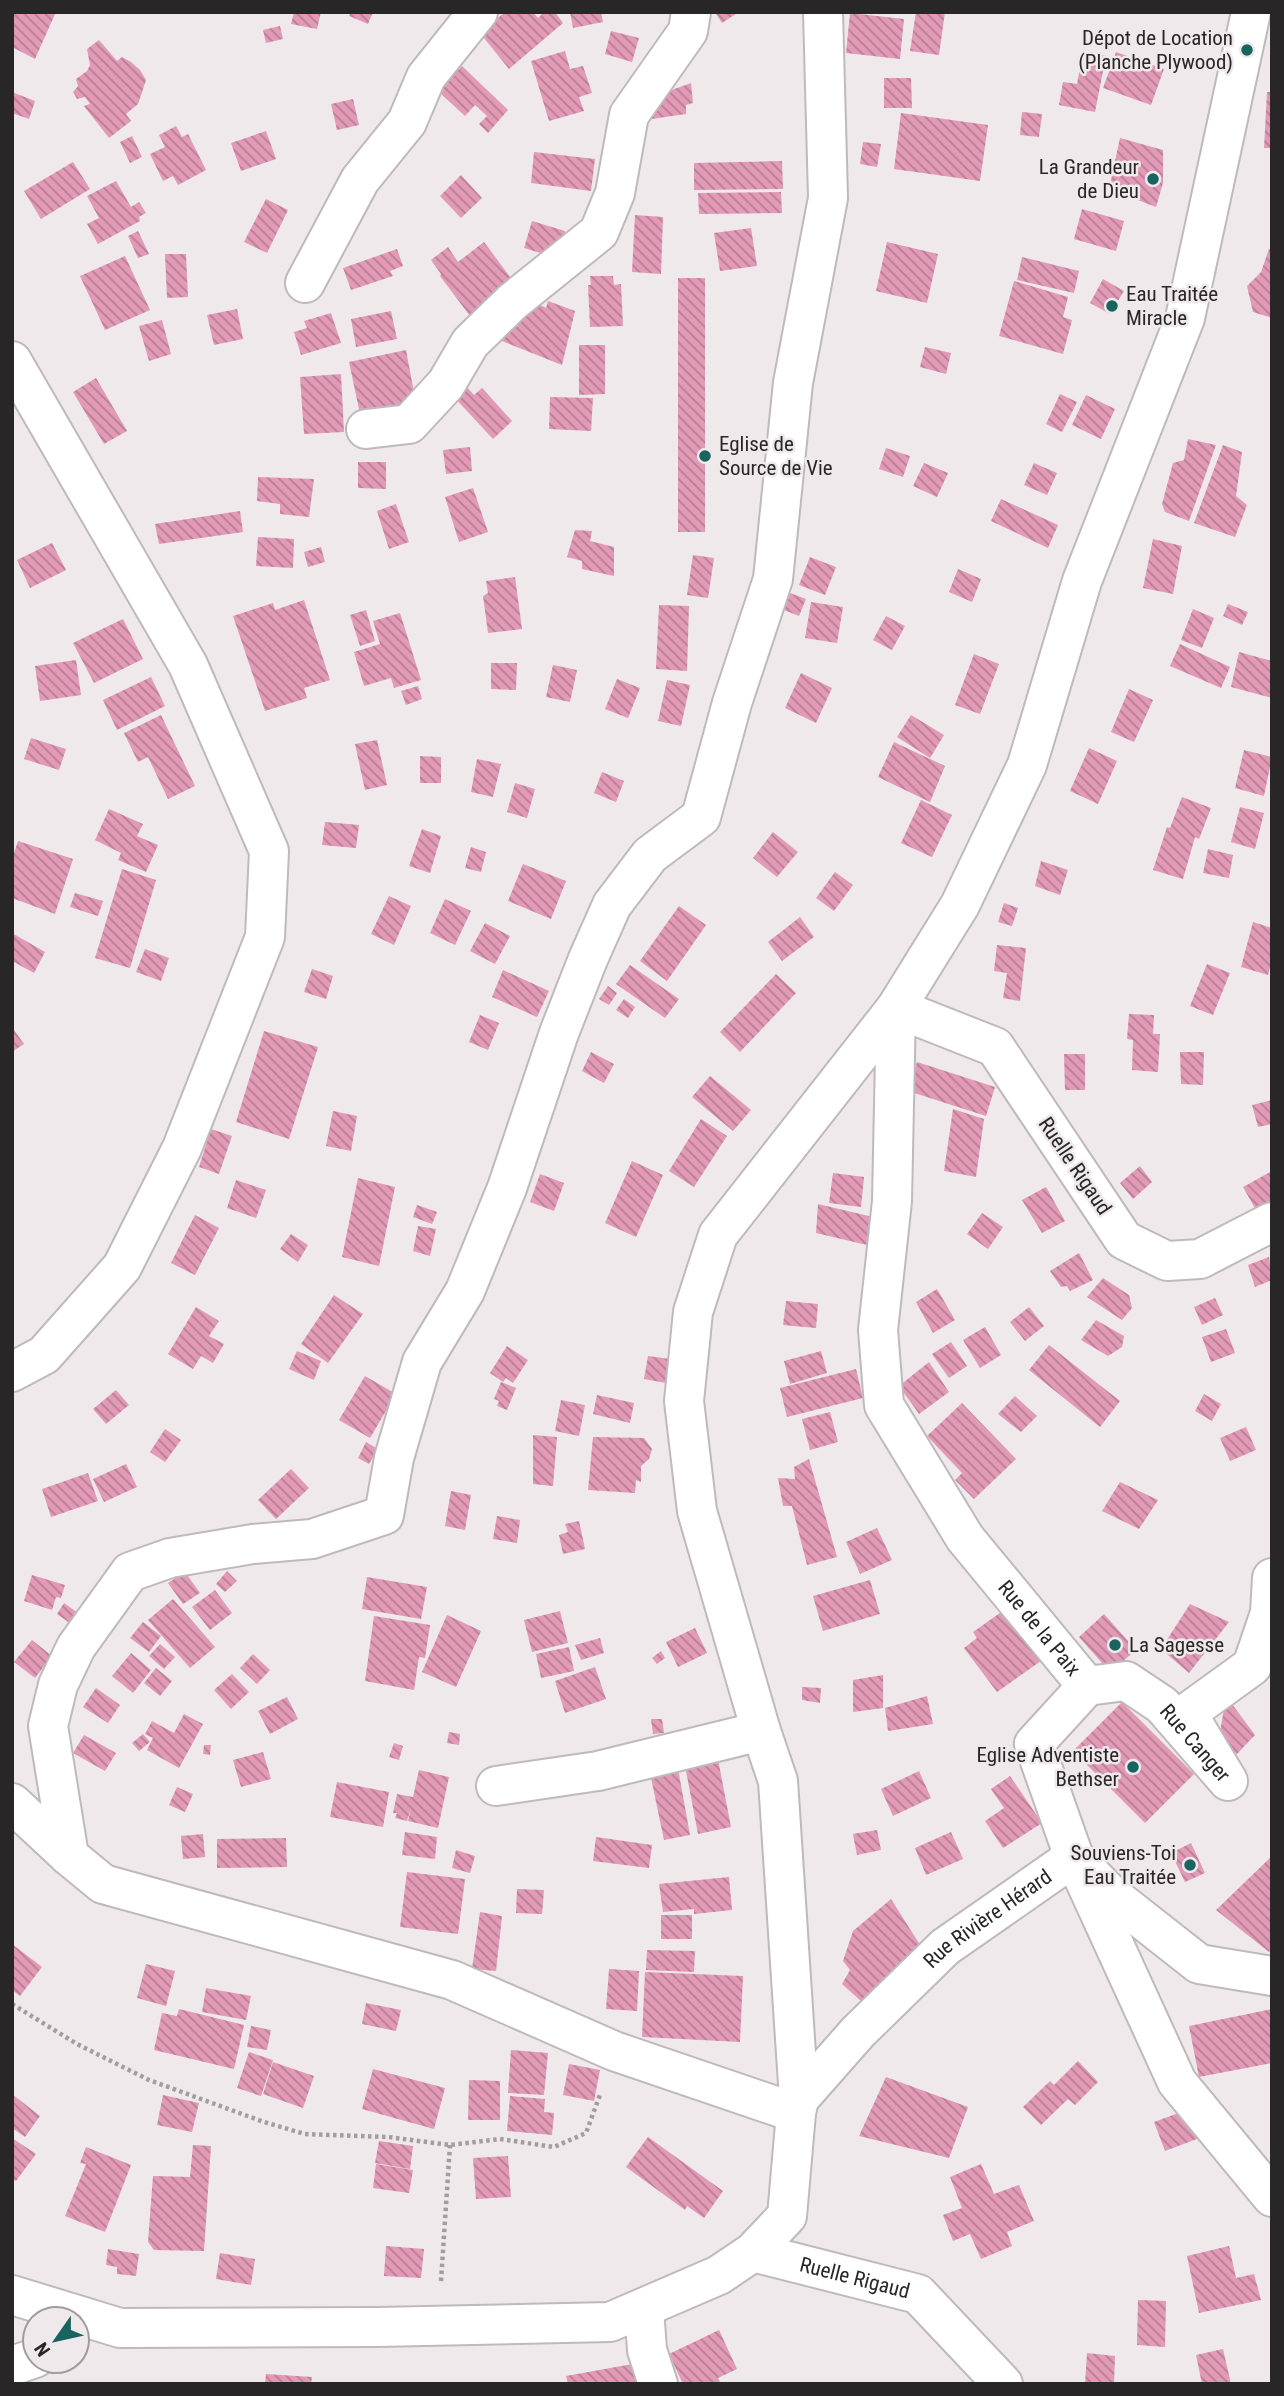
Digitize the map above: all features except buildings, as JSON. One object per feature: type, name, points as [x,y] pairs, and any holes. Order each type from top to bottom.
[{"type":"street","points":[[304,283],[360,180],[408,122],[426,77],[478,12]]},
{"type":"street","points":[[366,429],[410,424],[446,384],[470,343],[512,302],[599,232],[615,193],[629,115],[688,31],[691,12]]},
{"type":"street","points":[[69,1856],[48,1726],[58,1685],[76,1647],[130,1572],[170,1558],[253,1544],[312,1539],[384,1515],[394,1458],[422,1362],[465,1291],[507,1188],[559,1033],[607,916],[612,905],[650,855],[701,817],[732,703],[773,579],[793,383],[828,198],[823,12]]},
{"type":"street","points":[[12,2295],[120,2328],[610,2322],[719,2275],[752,2252],[787,2216],[797,2106],[778,1781],[697,1511],[684,1401],[693,1312],[718,1235],[896,1008],[960,905],[1027,765],[1082,582],[1185,318],[1251,12]]},
{"type":"street","points":[[12,361],[187,665],[270,851],[265,937],[182,1148],[122,1268],[44,1355],[12,1372]]},
{"type":"street","name":"Ruelle Rigaud","points":[[896,1008],[995,1047],[1124,1240],[1167,1261],[1200,1259],[1272,1222]]},
{"type":"street","name":"Rue de la Paix","points":[[896,1008],[892,1201],[878,1330],[884,1405],[965,1538],[1087,1686],[1034,1744],[1074,1857],[1177,2082],[1272,2197]]},
{"type":"street","name":"Rue Canger","points":[[1087,1686],[1126,1681],[1162,1705],[1228,1780],[1186,1713],[1252,1667],[1270,1613],[1272,1578]]},
{"type":"street","points":[[496,1786],[598,1771],[761,1731]]},
{"type":"street","points":[[12,1803],[103,1884],[452,1980],[614,2051],[797,2106]]},
{"type":"street","name":"Rue Rivière Hérard","points":[[797,2106],[858,2032],[945,1947],[1074,1857],[1110,1894],[1199,1964],[1272,1976]]},
{"type":"street","name":"Ruelle Rigaud","points":[[752,2252],[918,2294],[1003,2384]]},
{"type":"street","points":[[644,2309],[647,2350],[658,2384]]},
{"type":"street","points":[[91,2338],[120,2328]]},
{"type":"path","points":[[12,2004],[77,2044],[149,2080],[305,2134],[388,2137],[450,2145],[500,2139],[554,2147],[586,2133],[614,2051]]},
{"type":"path","points":[[442,2326],[440,2299],[450,2145]]},
{"type":"place","name":"Dépot de Location (Planche Plywood)","points":[[1247,50]]},
{"type":"place","name":"La Grandeur de Dieu","points":[[1153,179]]},
{"type":"place","name":"Eau Traitée Miracle","points":[[1112,306]]},
{"type":"place","name":"Eglise de Source de Vie","points":[[705,456]]},
{"type":"place","name":"La Sagesse","points":[[1115,1645]]},
{"type":"place","name":"Eglise Adventiste Bethser","points":[[1133,1767]]},
{"type":"place","name":"Souviens-Toi Eau Traitée","points":[[1190,1865]]}]
